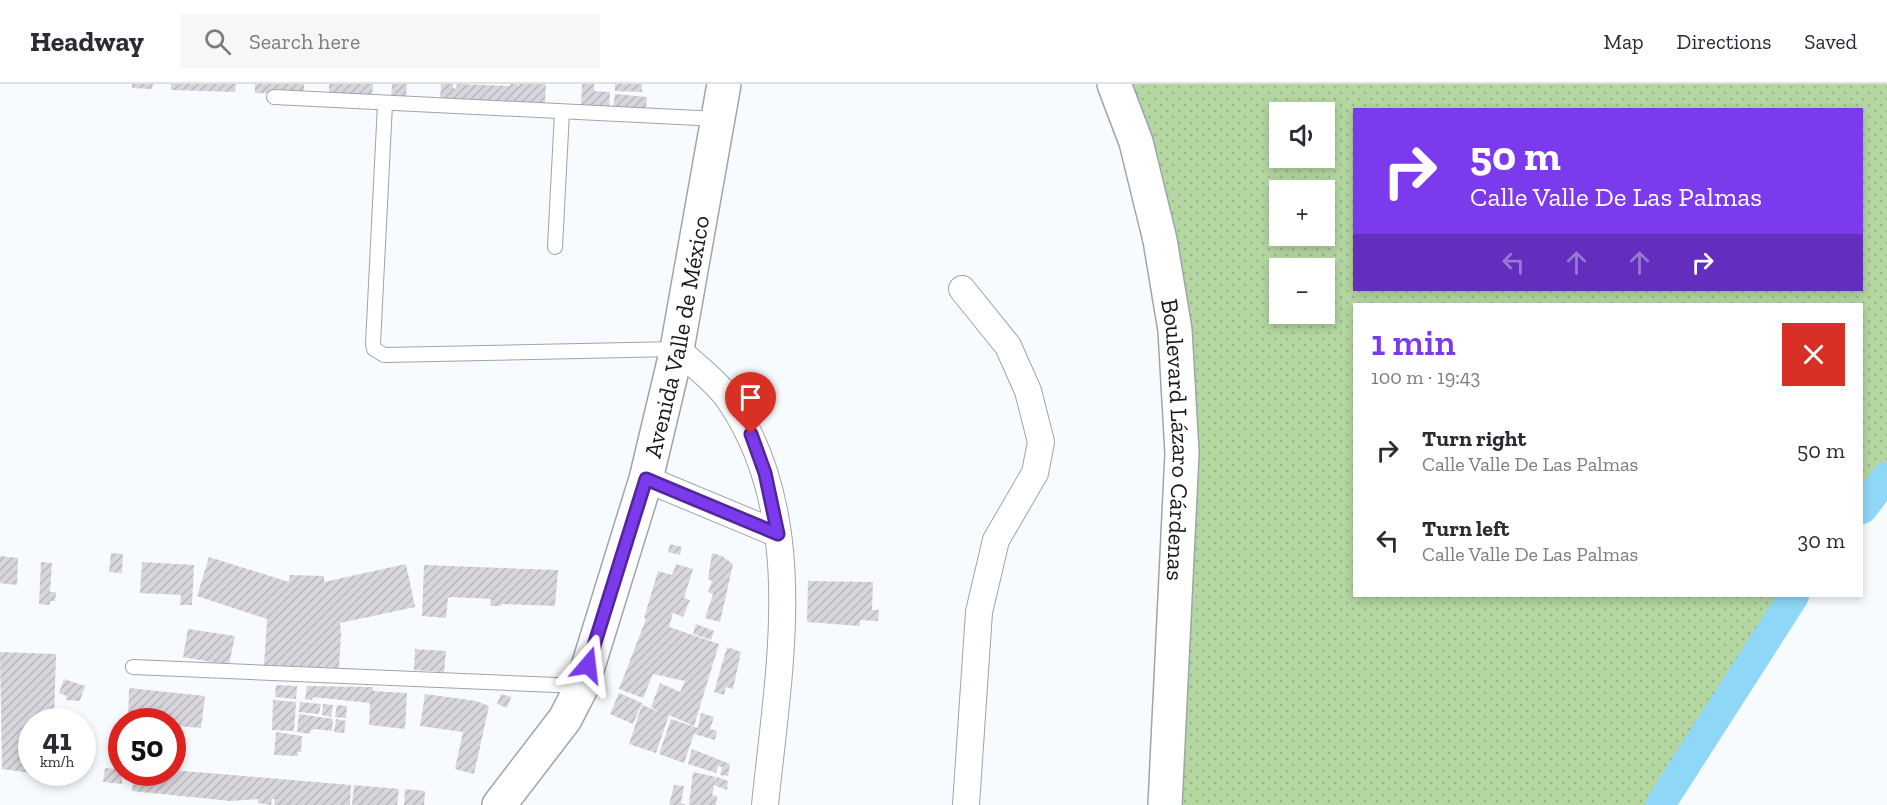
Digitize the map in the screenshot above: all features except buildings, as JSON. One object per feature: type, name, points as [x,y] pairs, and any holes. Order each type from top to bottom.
[{"type":"main road","name":"Avenida Valle de México","points":[[499,805],[565,718],[582,686],[646,479],[677,349],[724,84]]},
{"type":"main road","name":"Boulevard Lázaro Cárdenas","points":[[1114,84],[1136,142],[1160,240],[1175,330],[1182,453],[1166,805]]},
{"type":"street","points":[[962,289],[1008,346],[1028,390],[1041,442],[1035,473],[996,540],[979,612],[973,667],[966,805]]},
{"type":"street","points":[[677,349],[731,401],[751,434],[765,473],[778,534],[783,596],[779,666],[765,805]]},
{"type":"street","points":[[646,479],[778,534]]},
{"type":"lane","points":[[274,97],[718,119]]},
{"type":"lane","points":[[385,104],[373,344],[378,352],[384,355],[677,349]]},
{"type":"lane","points":[[555,247],[562,112]]},
{"type":"lane","points":[[134,667],[582,686]]},
{"type":"green space","points":[[1115,84],[1887,84],[1887,478],[1863,509],[1863,303],[1353,303],[1353,597],[1795,597],[1660,805],[1156,805],[1182,417]]},
{"type":"waterway","points":[[1863,508],[1887,477]]},
{"type":"waterway","points":[[1660,805],[1793,597]]},
{"type":"route","points":[[588,665],[646,479],[778,534],[765,473],[751,434]]}]
